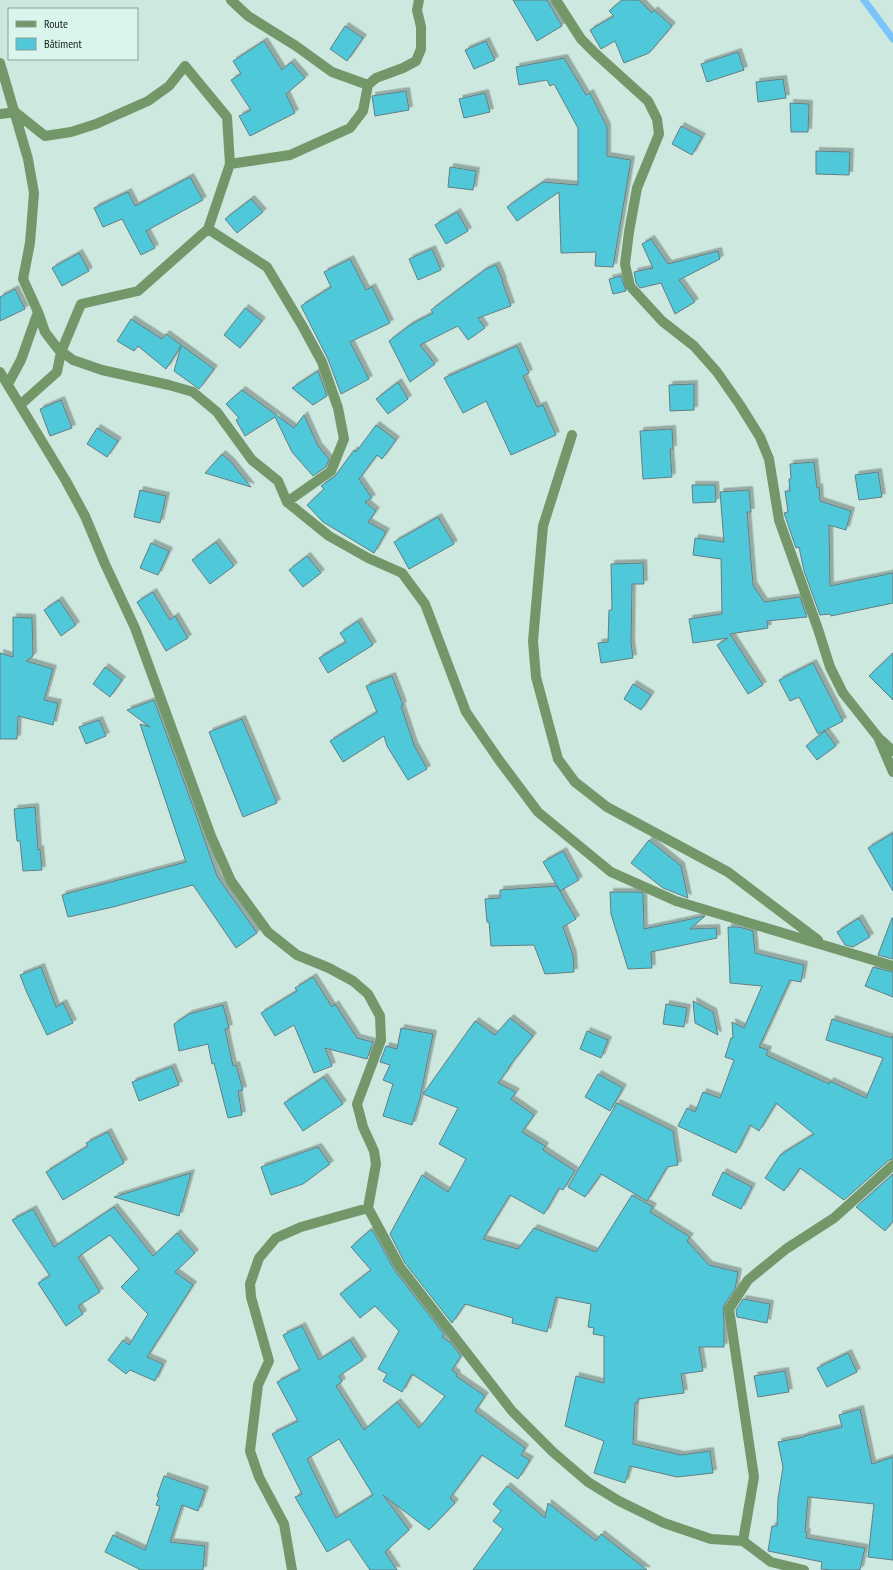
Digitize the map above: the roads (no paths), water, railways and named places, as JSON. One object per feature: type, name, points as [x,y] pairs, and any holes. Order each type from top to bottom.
[{"type":"street","points":[[231,0],[248,16],[296,46],[332,72],[368,85]]},
{"type":"street","points":[[230,164],[290,155],[350,128],[363,111],[368,85],[376,78],[403,68],[416,61],[421,49],[420,27],[417,10],[419,0]]},
{"type":"street","points":[[556,0],[581,38],[648,101],[657,119],[659,134],[637,188],[629,232],[625,264],[630,286],[662,321],[694,346],[717,372],[740,405],[760,438],[769,459],[779,520],[816,622],[830,667],[843,693],[878,737],[893,751]]},
{"type":"street","points":[[0,63],[28,159],[34,193],[30,243],[23,279],[38,312],[45,332],[61,352],[73,360],[95,368],[193,392],[217,412],[252,460],[278,481],[287,502],[329,536],[368,558],[402,573],[425,604],[466,712],[499,760],[538,812],[611,872],[676,901],[893,966]]},
{"type":"street","points":[[0,114],[15,112],[45,136],[71,132],[96,124],[148,102],[169,86],[185,66],[227,117],[230,164],[208,229],[138,291],[81,304],[61,352],[57,372],[20,405]]},
{"type":"street","points":[[208,229],[267,267],[303,326],[322,362],[338,408],[344,439],[331,471],[287,502]]},
{"type":"street","points":[[8,384],[21,360],[38,312]]},
{"type":"street","points":[[0,372],[66,481],[85,516],[134,628],[211,836],[231,881],[268,932],[297,955],[329,968],[353,981],[368,994],[380,1016],[381,1040],[357,1104],[363,1127],[374,1151],[376,1164],[368,1208],[400,1267],[512,1411],[553,1452],[588,1482],[619,1502],[664,1523],[711,1539],[743,1540],[771,1562],[804,1570]]},
{"type":"street","points":[[572,436],[543,526],[533,641],[536,677],[558,759],[575,782],[607,808],[728,872],[824,945]]},
{"type":"street","points":[[878,737],[893,772]]},
{"type":"street","points":[[743,1540],[754,1477],[729,1309],[748,1280],[786,1249],[834,1218],[893,1165]]},
{"type":"street","points":[[292,1570],[284,1524],[259,1477],[250,1451],[258,1385],[269,1362],[251,1297],[250,1284],[259,1258],[276,1238],[301,1227],[368,1208]]},
{"type":"waterway","points":[[864,0],[893,39]]}]
